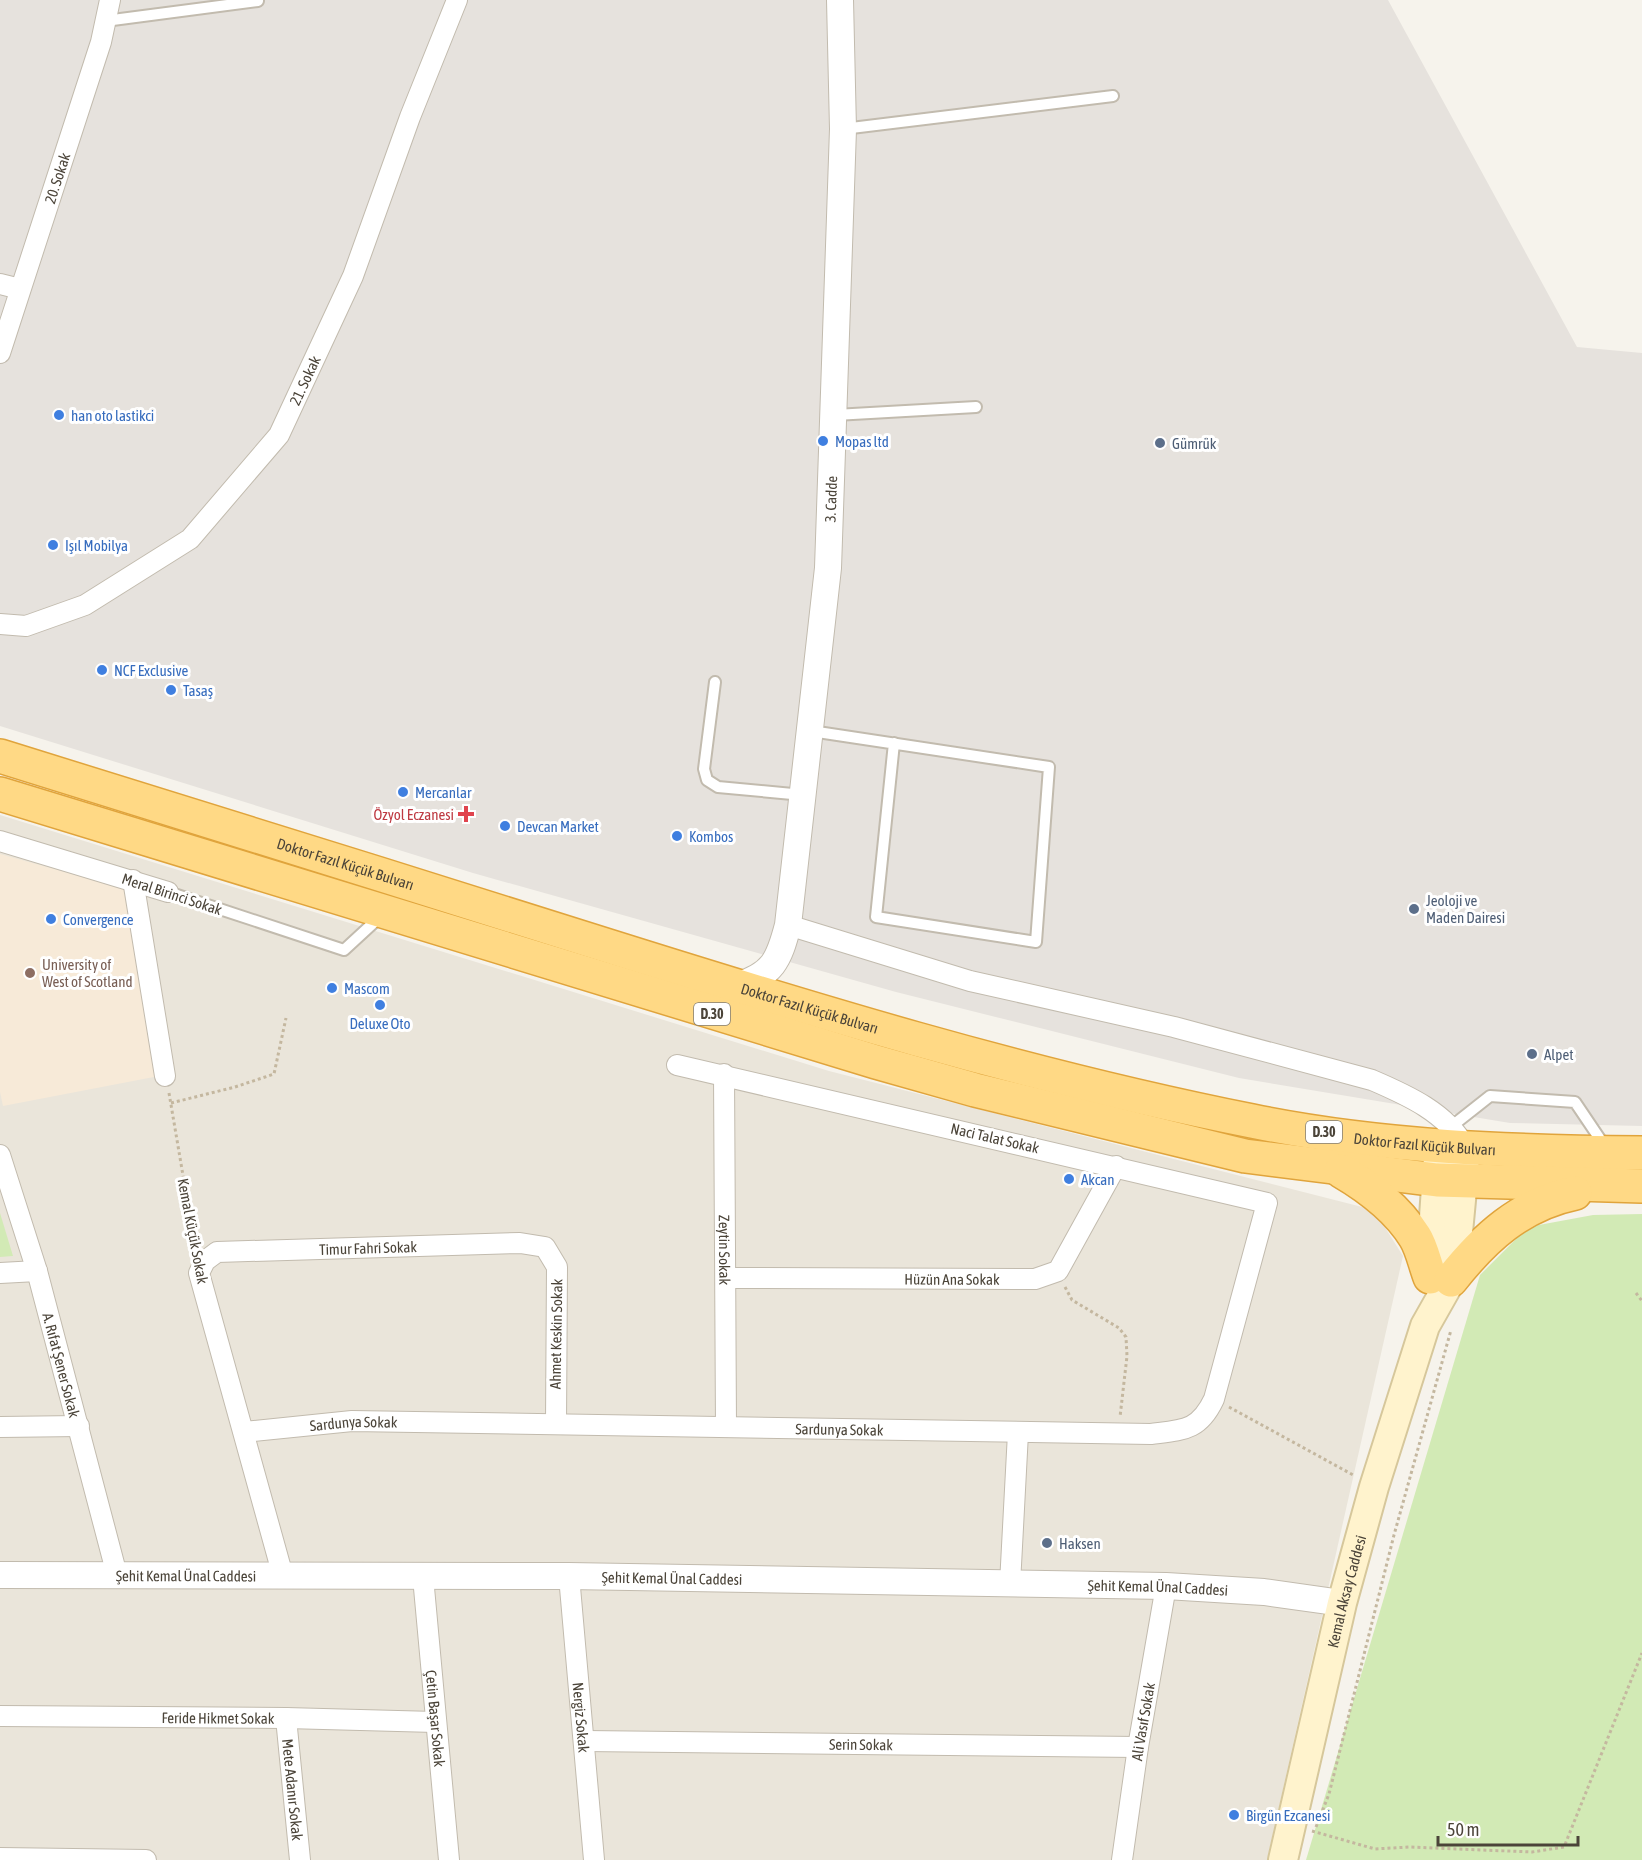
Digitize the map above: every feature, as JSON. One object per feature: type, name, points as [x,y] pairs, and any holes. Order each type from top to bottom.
[{"type":"highway","name":"Doktor Fazıl Küçük Bulvarı","points":[[0,756],[736,986],[994,1061],[1254,1122],[1609,1153],[1642,1153]]},
{"type":"highway","name":"D.30","points":[[0,794],[716,1016],[975,1090],[1245,1156],[1450,1181],[1642,1186]]},
{"type":"highway","points":[[1337,1169],[1369,1187],[1397,1214],[1416,1238],[1440,1278],[1470,1256],[1520,1212],[1556,1197],[1609,1186]]},
{"type":"main road","name":"Kemal Aksay Caddesi","points":[[1283,1860],[1305,1833],[1342,1603],[1374,1486],[1440,1278],[1452,1139]]},
{"type":"street","name":"20. Sokak","points":[[0,353],[110,0]]},
{"type":"street","name":"21. Sokak","points":[[0,624],[26,626],[85,604],[190,539],[279,435],[353,276],[410,117],[457,0]]},
{"type":"street","name":"3. Cadde","points":[[780,957],[788,925],[828,568],[836,415],[843,129],[840,0]]},
{"type":"street","points":[[0,284],[20,289]]},
{"type":"street","name":"Meral Birinci Sokak","points":[[0,841],[168,892]]},
{"type":"street","points":[[133,880],[165,1076]]},
{"type":"street","points":[[788,925],[970,981],[1174,1027],[1372,1080],[1400,1092],[1452,1139]]},
{"type":"street","points":[[736,986],[762,975],[780,957],[788,984],[797,997],[821,1011]]},
{"type":"street","points":[[677,1065],[724,1074]]},
{"type":"street","name":"Naci Talat Sokak","points":[[724,1074],[1267,1203]]},
{"type":"street","name":"Zeytin Sokak","points":[[724,1074],[726,1425]]},
{"type":"street","name":"A. Rıfat Şener Sokak","points":[[0,1155],[37,1271],[117,1575]]},
{"type":"street","points":[[1058,1271],[1116,1166]]},
{"type":"street","name":"Sardunya Sokak","points":[[244,1432],[352,1421],[726,1425],[1018,1433],[1119,1434],[1187,1430],[1206,1416],[1214,1399],[1267,1203]]},
{"type":"street","name":"Timur Fahri Sokak","points":[[199,1274],[205,1262],[217,1251],[520,1243],[545,1247]]},
{"type":"street","name":"Ahmet Keskin Sokak","points":[[545,1247],[557,1267],[555,1424]]},
{"type":"street","points":[[0,1273],[37,1271]]},
{"type":"street","name":"Hüzün Ana Sokak","points":[[726,1278],[1035,1279],[1058,1271]]},
{"type":"street","name":"Kemal Küçük Sokak","points":[[199,1274],[283,1576]]},
{"type":"street","points":[[0,1426],[79,1426]]},
{"type":"street","points":[[1010,1584],[1018,1433]]},
{"type":"street","name":"Şehit Kemal Ünal Caddesi","points":[[0,1575],[569,1576],[1166,1586],[1264,1592],[1342,1603]]},
{"type":"street","name":"Nergiz Sokak","points":[[569,1576],[594,1860]]},
{"type":"street","name":"Çetin Başar Sokak","points":[[423,1577],[449,1860]]},
{"type":"street","name":"Ali Vasıf Sokak","points":[[1122,1860],[1138,1747],[1166,1586]]},
{"type":"street","name":"Feride Hikmet Sokak","points":[[0,1716],[286,1718],[435,1722]]},
{"type":"street","name":"Mete Adanır Sokak","points":[[286,1718],[300,1860]]},
{"type":"street","name":"Serin Sokak","points":[[585,1741],[1138,1747]]},
{"type":"street","points":[[0,1858],[146,1860]]},
{"type":"lane","points":[[105,21],[258,1]]},
{"type":"lane","points":[[843,129],[1113,96]]},
{"type":"lane","points":[[836,415],[976,407]]},
{"type":"lane","points":[[715,682],[704,769],[706,780],[718,787],[804,795]]},
{"type":"lane","points":[[811,731],[894,743],[1049,766],[1036,942],[876,917],[894,743]]},
{"type":"lane","name":"Meral Birinci Sokak","points":[[168,892],[344,950],[384,914]]},
{"type":"lane","points":[[1452,1139],[1490,1096],[1575,1102],[1609,1153]]},
{"type":"path","points":[[171,1103],[235,1087],[274,1074],[286,1018]]},
{"type":"path","name":"Kemal Küçük Sokak","points":[[165,1076],[199,1274]]},
{"type":"path","points":[[1058,1271],[1072,1300],[1119,1328],[1126,1337],[1119,1434]]},
{"type":"path","points":[[1636,1293],[1642,1301]]},
{"type":"path","points":[[1454,1321],[1394,1535],[1329,1794],[1305,1833],[1375,1849],[1409,1847],[1532,1852],[1564,1847],[1642,1653]]},
{"type":"path","points":[[1214,1399],[1374,1486]]},
{"type":"shaded area","points":[[0,0],[1388,0],[1577,347],[1642,353],[1642,1126],[1510,1123],[1239,1078],[896,992],[473,873],[0,726]]},
{"type":"shaded area","points":[[0,815],[829,1071],[1374,1210],[1403,1256],[1267,1860],[0,1860]]},
{"type":"shaded area","points":[[0,854],[126,889],[159,1076],[3,1106],[0,1092]]},
{"type":"green space","points":[[0,1213],[13,1256],[0,1257]]},
{"type":"green space","points":[[1642,1214],[1642,1860],[1306,1860],[1480,1275],[1528,1227],[1593,1215]]},
{"type":"place","name":"han oto lastikci","points":[[59,415]]},
{"type":"place","name":"Mopas ltd","points":[[823,441]]},
{"type":"place","name":"Gümrük","points":[[1160,443]]},
{"type":"place","name":"Işıl Mobilya","points":[[53,545]]},
{"type":"place","name":"NCF Exclusive","points":[[102,670]]},
{"type":"place","name":"Tasaş","points":[[171,690]]},
{"type":"place","name":"Mercanlar","points":[[403,792]]},
{"type":"place","name":"Özyol Eczanesi","points":[[466,814]]},
{"type":"place","name":"Devcan Market","points":[[505,826]]},
{"type":"place","name":"Kombos","points":[[677,836]]},
{"type":"place","name":"Jeoloji ve Maden Dairesi","points":[[1414,909]]},
{"type":"place","name":"Convergence","points":[[51,919]]},
{"type":"place","name":"University of West of Scotland","points":[[30,973]]},
{"type":"place","name":"Mascom","points":[[332,988]]},
{"type":"place","name":"Deluxe Oto","points":[[380,1005]]},
{"type":"place","name":"Alpet","points":[[1532,1054]]},
{"type":"place","name":"Akcan","points":[[1069,1179]]},
{"type":"place","name":"Haksen","points":[[1047,1543]]},
{"type":"place","name":"Birgün Ezcanesi","points":[[1234,1815]]}]
